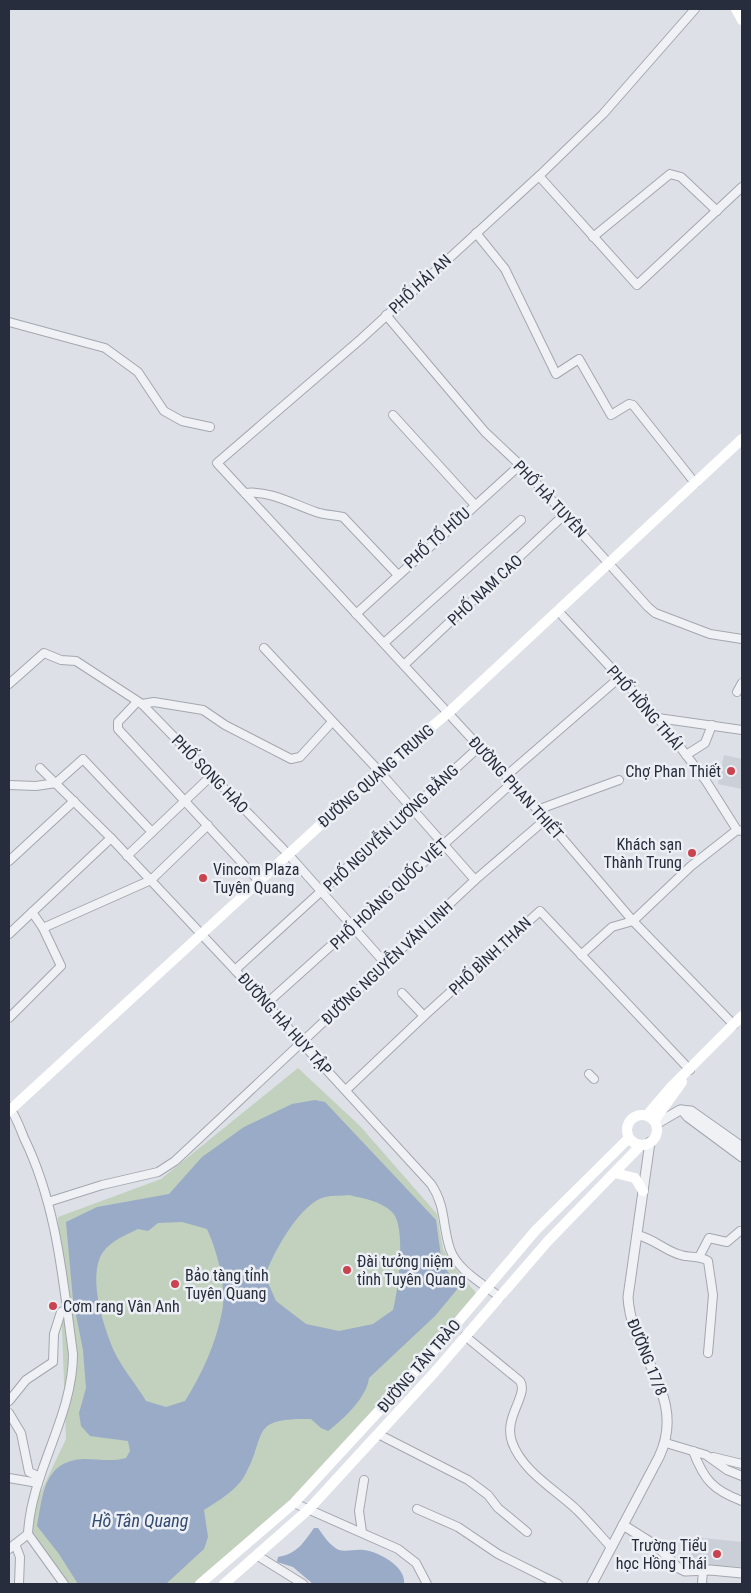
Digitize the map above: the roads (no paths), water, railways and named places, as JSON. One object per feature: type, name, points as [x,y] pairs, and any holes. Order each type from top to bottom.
[{"type":"main road","points":[[736,9],[742,20]]},
{"type":"main road","name":"ĐƯỜNG QUANG TRUNG","points":[[9,1109],[379,771],[448,713],[742,439]]},
{"type":"main road","points":[[653,1120],[677,1091],[688,1072],[742,1016]]},
{"type":"main road","points":[[637,1115],[653,1120],[656,1134],[646,1144],[629,1138],[626,1128],[630,1119],[637,1115]]},
{"type":"main road","name":"ĐƯỜNG TÂN TRÀO","points":[[200,1584],[294,1503],[423,1363],[536,1230],[629,1138]]},
{"type":"main road","name":"ĐƯỜNG TÂN TRÀO","points":[[224,1584],[309,1509],[466,1336],[548,1240],[646,1144]]},
{"type":"main road","points":[[615,1173],[635,1178],[643,1191]]},
{"type":"street","name":"PHỐ HẢI AN","points":[[299,551],[218,463],[386,315],[538,176],[603,114],[695,9]]},
{"type":"street","points":[[592,237],[670,174],[681,177],[717,211]]},
{"type":"street","points":[[538,176],[637,286],[742,187]]},
{"type":"street","points":[[476,233],[504,269],[556,374],[579,359],[611,415],[629,404],[634,405],[695,483]]},
{"type":"street","name":"PHỐ HÀ TUYÊN","points":[[386,315],[474,419],[520,465],[654,613],[710,634],[742,639]]},
{"type":"street","points":[[9,322],[105,348],[138,372],[164,411],[182,421],[210,427]]},
{"type":"street","points":[[393,415],[474,504]]},
{"type":"street","name":"PHỐ TỐ HỮU","points":[[356,614],[474,504],[520,465]]},
{"type":"street","points":[[245,493],[260,492],[315,512],[333,517],[343,517],[397,574]]},
{"type":"street","name":"PHỐ NAM CAO","points":[[404,665],[565,514]]},
{"type":"street","points":[[384,643],[521,520]]},
{"type":"street","name":"ĐƯỜNG PHAN THIẾT","points":[[299,551],[546,819],[633,921],[734,1025]]},
{"type":"street","name":"PHỐ HỒNG THÁI","points":[[558,611],[658,718],[706,781],[739,831]]},
{"type":"street","points":[[264,648],[379,771],[475,880]]},
{"type":"street","name":"PHỐ SONG HÀO","points":[[9,684],[44,653],[61,660],[76,660],[140,703],[288,854],[353,929],[386,963]]},
{"type":"street","points":[[506,776],[619,678]]},
{"type":"street","points":[[737,692],[742,684]]},
{"type":"street","points":[[259,881],[118,729],[118,722],[140,703],[154,702],[204,710],[233,729],[291,759],[300,757],[332,722]]},
{"type":"street","points":[[658,718],[742,730]]},
{"type":"street","points":[[686,755],[705,743],[712,725]]},
{"type":"street","name":"PHỐ NGUYỄN LƯƠNG BẰNG","points":[[235,970],[479,747]]},
{"type":"street","points":[[9,785],[36,786],[56,783],[79,759],[86,760],[152,832]]},
{"type":"street","name":"ĐƯỜNG HÀ HUY TẬP","points":[[40,768],[111,838],[431,1184],[442,1203],[450,1251],[466,1271],[500,1297]]},
{"type":"street","points":[[127,856],[211,776]]},
{"type":"street","points":[[537,810],[619,780]]},
{"type":"street","name":"PHỐ HOÀNG QUỐC VIỆT","points":[[266,1004],[353,929],[443,844],[512,783]]},
{"type":"street","points":[[9,861],[74,801]]},
{"type":"street","name":"ĐƯỜNG NGUYỄN VĂN LINH","points":[[48,1202],[102,1185],[164,1169],[206,1134],[475,880],[546,819]]},
{"type":"street","points":[[43,928],[150,880],[208,825]]},
{"type":"street","points":[[581,955],[612,926],[633,921],[691,866],[739,831]]},
{"type":"street","points":[[9,934],[111,838]]},
{"type":"street","points":[[9,1018],[61,966],[43,928],[32,912]]},
{"type":"street","name":"PHỐ BÌNH THAN","points":[[346,1090],[537,912],[543,913],[688,1072]]},
{"type":"street","points":[[402,993],[424,1016]]},
{"type":"street","points":[[9,1109],[32,1153],[48,1202],[73,1354],[72,1373],[67,1396],[39,1480],[31,1509],[28,1534],[64,1584]]},
{"type":"street","points":[[682,1110],[688,1117],[742,1156]]},
{"type":"street","points":[[653,1120],[682,1110],[691,1111],[742,1147]]},
{"type":"street","name":"ĐƯỜNG 17/8","points":[[592,1584],[666,1443],[668,1427],[664,1397],[634,1328],[629,1311],[628,1296],[643,1191],[646,1144]]},
{"type":"street","points":[[699,1257],[709,1238],[727,1242],[740,1231]]},
{"type":"street","points":[[637,1235],[654,1240],[670,1251],[682,1256],[699,1257],[708,1261],[713,1295],[708,1353]]},
{"type":"street","points":[[9,1401],[26,1380],[53,1362],[54,1334],[61,1312],[66,1309]]},
{"type":"street","points":[[466,1336],[524,1386],[523,1392],[512,1412],[510,1428],[512,1442],[520,1458],[549,1487],[579,1512],[610,1547]]},
{"type":"street","points":[[9,1413],[21,1433],[29,1472],[39,1480]]},
{"type":"street","points":[[378,1434],[468,1480],[488,1495],[498,1508],[527,1532]]},
{"type":"street","points":[[666,1443],[706,1456],[742,1464]]},
{"type":"street","points":[[693,1451],[702,1473],[712,1486],[742,1501]]},
{"type":"street","points":[[706,1456],[727,1470],[742,1476]]},
{"type":"street","points":[[9,1478],[39,1480]]},
{"type":"street","points":[[362,1532],[359,1511],[364,1480]]},
{"type":"street","points":[[294,1503],[398,1549],[416,1563],[427,1584]]},
{"type":"street","points":[[417,1508],[458,1527],[498,1554],[558,1584]]},
{"type":"street","points":[[623,1524],[658,1547],[677,1567],[685,1571],[703,1570],[742,1573]]},
{"type":"street","points":[[19,1584],[20,1557],[12,1547],[28,1534]]},
{"type":"street","points":[[258,1556],[303,1584]]},
{"type":"street","points":[[702,1584],[703,1570]]},
{"type":"water","name":"Hồ Tân Quang","points":[[315,1100],[325,1102],[436,1220],[442,1264],[459,1287],[435,1316],[369,1378],[364,1393],[359,1400],[328,1431],[321,1428],[311,1419],[278,1421],[263,1430],[242,1480],[227,1495],[204,1510],[208,1537],[204,1549],[166,1584],[78,1584],[59,1554],[37,1526],[44,1491],[53,1473],[60,1466],[70,1461],[121,1459],[126,1458],[130,1451],[128,1441],[90,1436],[81,1426],[79,1413],[86,1388],[83,1350],[73,1300],[66,1222],[97,1207],[169,1194],[202,1157],[244,1127],[292,1104]],"holes":[[[349,1195],[377,1203],[392,1212],[397,1219],[400,1259],[393,1310],[373,1324],[339,1331],[306,1324],[276,1301],[265,1276],[281,1242],[306,1209],[325,1197]],[[182,1222],[207,1229],[220,1269],[223,1302],[216,1335],[208,1358],[197,1380],[185,1401],[166,1407],[146,1401],[116,1356],[101,1314],[96,1286],[96,1273],[98,1262],[103,1252],[119,1238],[138,1229],[148,1231],[158,1223]]]},
{"type":"water","points":[[314,1528],[318,1528],[324,1537],[339,1550],[369,1551],[390,1561],[401,1572],[404,1584],[313,1584],[293,1567],[277,1562],[278,1557],[290,1553],[299,1547]]},
{"type":"place","name":"Chợ Phan Thiết","points":[[731,771]]},
{"type":"place","name":"Khách sạn Thành Trung","points":[[692,853]]},
{"type":"place","name":"Vincom Plaza Tuyên Quang","points":[[203,878]]},
{"type":"place","name":"Đài tưởng niệm tỉnh Tuyên Quang","points":[[347,1270]]},
{"type":"place","name":"Bảo tàng tỉnh Tuyên Quang","points":[[175,1284]]},
{"type":"place","name":"Cơm rang Vân Anh","points":[[53,1306]]},
{"type":"place","name":"Trường Tiểu học Hồng Thái","points":[[717,1554]]}]
